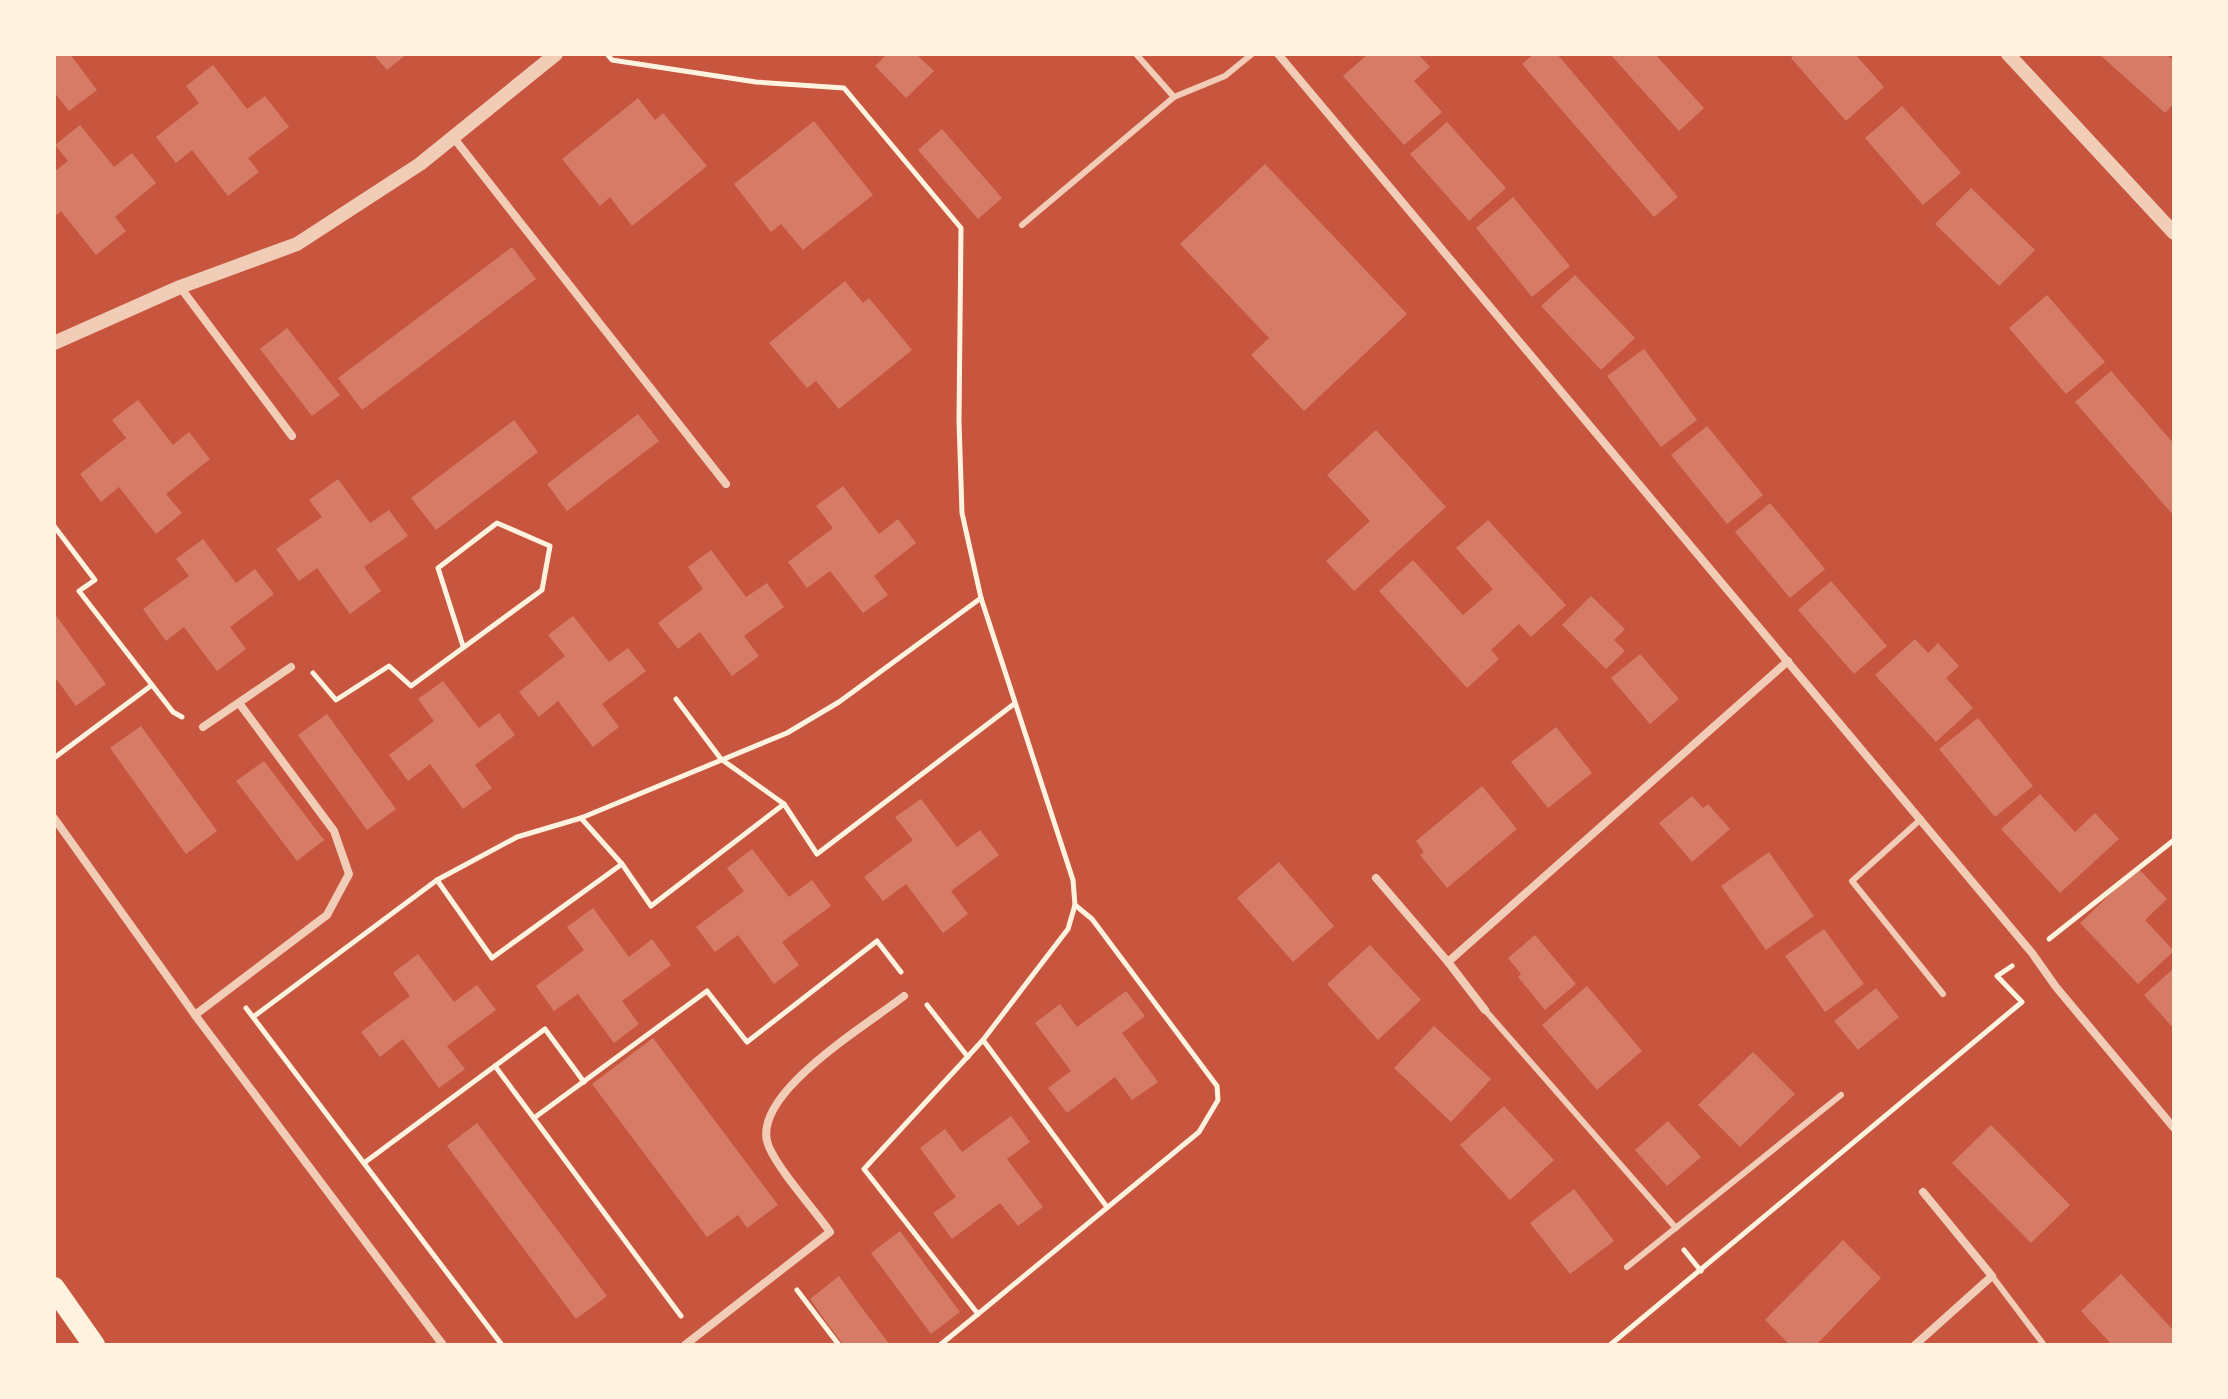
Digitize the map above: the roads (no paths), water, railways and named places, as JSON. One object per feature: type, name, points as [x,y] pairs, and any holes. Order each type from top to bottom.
[{"type":"highway","points":[[54,1288],[94,1345]]},
{"type":"street","points":[[54,343],[180,287],[297,244],[420,164],[556,54]]},
{"type":"street","points":[[1278,54],[1921,819],[2174,1128]]},
{"type":"street","points":[[2008,54],[2174,233]]},
{"type":"street","points":[[453,137],[726,484]]},
{"type":"street","points":[[180,287],[292,436]]},
{"type":"street","points":[[1448,962],[1788,661]]},
{"type":"street","points":[[203,727],[291,667]]},
{"type":"street","points":[[195,1015],[327,915],[349,874],[334,831],[239,703]]},
{"type":"street","points":[[54,818],[195,1015],[443,1345]]},
{"type":"street","points":[[1376,878],[1485,1010]]},
{"type":"street","points":[[685,1345],[830,1232],[769,1146],[765,1122],[776,1099],[794,1081],[904,996]]},
{"type":"street","points":[[1915,1345],[1992,1276],[1923,1192]]},
{"type":"lane","points":[[1136,54],[1174,97]]},
{"type":"lane","points":[[1022,225],[1174,97],[1225,76],[1252,54]]},
{"type":"lane","points":[[1921,819],[1852,881],[1943,994]]},
{"type":"lane","points":[[1485,1010],[1676,1228]]},
{"type":"lane","points":[[1627,1267],[1841,1095]]},
{"type":"lane","points":[[1992,1276],[2044,1345]]}]
